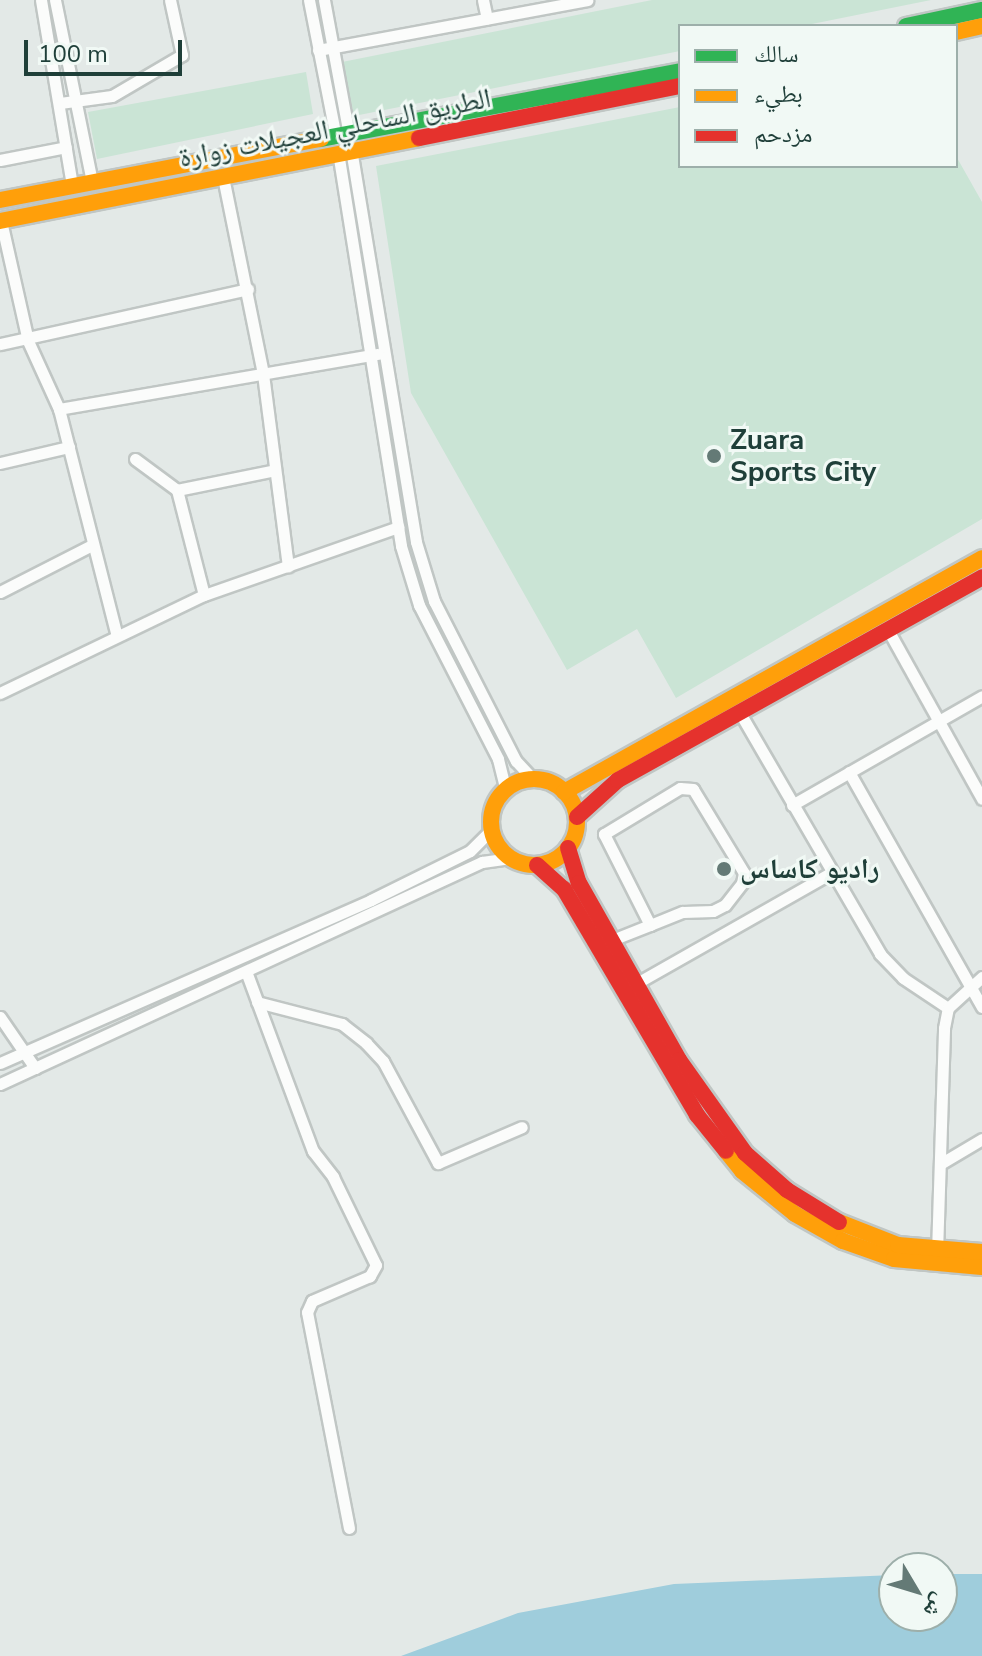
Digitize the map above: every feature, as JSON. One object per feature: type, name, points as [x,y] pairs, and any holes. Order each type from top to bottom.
[{"type":"main road","points":[[916,24],[982,10]]},
{"type":"main road","points":[[958,32],[982,26]]},
{"type":"main road","points":[[0,200],[92,182],[344,143],[678,71]]},
{"type":"main road","name":"الطريق الساحلي العجيلات زوارة","points":[[0,221],[223,177],[344,143],[678,86]]},
{"type":"main road","points":[[982,558],[740,713],[618,780],[577,817],[568,848],[572,871],[637,983],[728,1157],[795,1214],[870,1252],[936,1258],[982,1267]]},
{"type":"main road","points":[[564,792],[849,643],[888,630],[982,577]]},
{"type":"main road","points":[[577,817],[564,792],[533,779],[506,790],[492,814],[492,829],[510,858],[537,865],[564,889],[703,1111]]},
{"type":"main road","points":[[537,865],[568,848]]},
{"type":"main road","points":[[936,1258],[982,1252]]},
{"type":"street","points":[[41,0],[72,186]]},
{"type":"street","points":[[55,0],[92,182]]},
{"type":"street","points":[[60,103],[122,92],[182,55],[170,0]]},
{"type":"street","points":[[309,0],[318,50],[344,143],[385,353],[416,542],[429,587],[516,761],[533,779]]},
{"type":"street","points":[[324,0],[333,48],[370,355],[398,527],[415,591],[498,759],[506,790]]},
{"type":"street","points":[[483,0],[487,19]]},
{"type":"street","points":[[318,50],[585,0]]},
{"type":"street","points":[[0,160],[66,147]]},
{"type":"street","points":[[223,177],[263,374],[288,566]]},
{"type":"street","points":[[0,221],[28,341],[59,409],[117,636]]},
{"type":"street","points":[[0,344],[28,341],[248,289]]},
{"type":"street","points":[[59,409],[385,353]]},
{"type":"street","points":[[0,463],[69,447]]},
{"type":"street","points":[[135,459],[177,490],[204,595]]},
{"type":"street","points":[[177,490],[275,470]]},
{"type":"street","points":[[0,693],[204,595],[398,527]]},
{"type":"street","points":[[0,592],[92,545]]},
{"type":"street","points":[[415,591],[429,587]]},
{"type":"street","points":[[888,630],[982,799]]},
{"type":"street","points":[[792,805],[982,696]]},
{"type":"street","points":[[740,713],[831,873],[891,968],[948,1008]]},
{"type":"street","points":[[849,772],[982,1007]]},
{"type":"street","points":[[612,940],[683,912],[713,911],[742,883],[744,873],[693,789],[680,788],[604,834],[650,925]]},
{"type":"street","points":[[0,1063],[459,857],[492,829]]},
{"type":"street","points":[[0,1084],[247,974],[482,862],[510,858]]},
{"type":"street","points":[[637,983],[831,873]]},
{"type":"street","points":[[247,974],[313,1151],[333,1177],[376,1265],[370,1276],[312,1301],[307,1312],[349,1528]]},
{"type":"street","points":[[936,1258],[939,1088],[948,1008],[969,985],[982,977]]},
{"type":"street","points":[[257,1002],[342,1024],[366,1043],[383,1061],[430,1157],[438,1163],[522,1127]]},
{"type":"street","points":[[0,1017],[13,1043],[25,1052],[35,1068]]},
{"type":"street","points":[[940,1164],[982,1139]]},
{"type":"green space","points":[[652,0],[931,0],[812,24],[678,24],[678,51],[354,116],[342,62]]},
{"type":"green space","points":[[306,72],[313,114],[97,159],[88,112]]},
{"type":"green space","name":"Zuara Sports City","points":[[678,107],[678,168],[958,168],[958,160],[982,202],[982,519],[676,698],[637,629],[567,670],[411,393],[376,166]]},
{"type":"water","points":[[958,1574],[982,1574],[982,1656],[401,1656],[518,1613],[674,1584],[878,1576],[878,1632],[958,1632]]},
{"type":"traffic: fast","points":[[916,24],[982,10]]},
{"type":"traffic: fast","points":[[321,139],[678,71]]},
{"type":"traffic: slow","points":[[958,32],[982,26]]},
{"type":"traffic: slow","points":[[0,221],[419,138]]},
{"type":"traffic: slow","points":[[0,200],[321,139]]},
{"type":"traffic: slow","points":[[564,792],[982,558]]},
{"type":"traffic: slow","points":[[534,779],[550,783],[564,792],[573,806],[577,822],[573,838],[564,852],[550,861],[534,865],[518,861],[504,852],[495,838],[491,822],[495,806],[504,792],[518,783],[534,779]]},
{"type":"traffic: slow","points":[[726,1151],[742,1171],[795,1214],[843,1241],[894,1259],[982,1267]]},
{"type":"traffic: slow","points":[[839,1222],[898,1245],[982,1252]]},
{"type":"traffic: jam","points":[[419,138],[678,86]]},
{"type":"traffic: jam","points":[[577,817],[618,780],[982,577]]},
{"type":"traffic: jam","points":[[568,848],[579,883],[679,1060],[745,1153],[787,1190],[839,1222]]},
{"type":"traffic: jam","points":[[537,865],[564,889],[697,1115],[726,1151]]},
{"type":"place","name":"Zuara Sports City","points":[[714,456]]},
{"type":"place","name":"راديو كاساس","points":[[724,869]]}]
